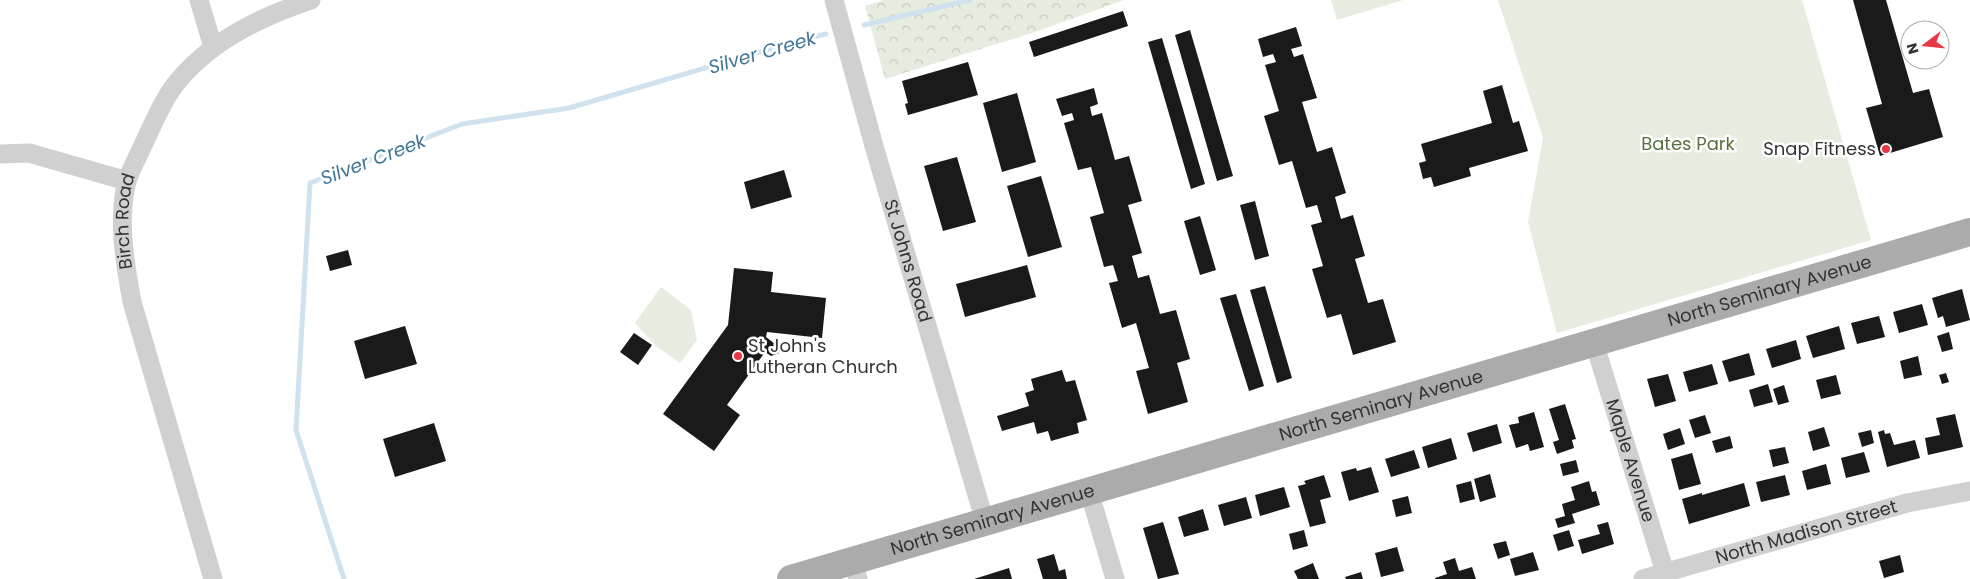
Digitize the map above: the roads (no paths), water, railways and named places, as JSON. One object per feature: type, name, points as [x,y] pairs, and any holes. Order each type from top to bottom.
[{"type":"main road","name":"North Seminary Avenue","points":[[791,579],[856,570],[985,522],[1970,232]]},
{"type":"street","points":[[199,0],[213,46]]},
{"type":"street","name":"Birch Road","points":[[213,579],[132,302],[124,256],[123,214],[127,180],[151,127],[174,86],[213,46],[276,12],[311,0]]},
{"type":"street","name":"St Johns Road","points":[[834,0],[874,146],[985,522]]},
{"type":"street","points":[[0,154],[29,153],[127,180]]},
{"type":"street","name":"Maple Avenue","points":[[1594,342],[1666,576]]},
{"type":"street","points":[[1089,491],[1115,579]]},
{"type":"street","name":"North Madison Street","points":[[1643,579],[1666,576],[1907,503],[1970,492]]},
{"type":"waterway","name":"Silver Creek","points":[[864,25],[970,0]]},
{"type":"waterway","name":"Silver Creek","points":[[344,579],[296,430],[310,183],[462,124],[569,108],[826,34]]},
{"type":"place","name":"Snap Fitness","points":[[1886,149]]},
{"type":"place","name":"St John's Lutheran Church","points":[[738,356]]},
{"type":"park label","name":"Bates Park","points":[[1688,144]]}]
